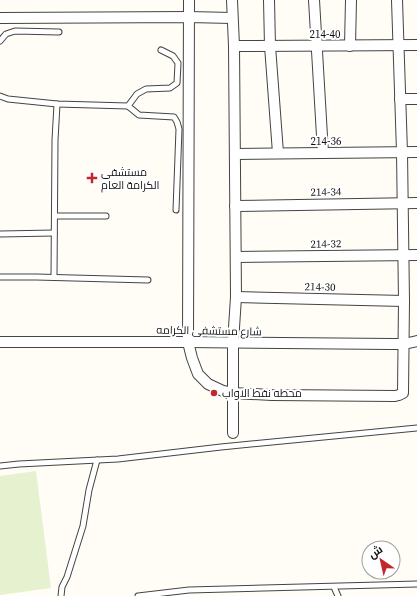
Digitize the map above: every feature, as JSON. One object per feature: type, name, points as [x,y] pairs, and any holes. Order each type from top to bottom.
[{"type":"street","points":[[189,0],[188,342],[192,358],[198,374],[208,384],[233,393],[331,396],[395,396],[403,393],[404,255],[397,0]]},
{"type":"street","points":[[232,0],[234,46],[236,257],[236,297],[233,343],[233,433]]},
{"type":"street","points":[[269,0],[270,46],[278,153]]},
{"type":"street","points":[[314,0],[323,153]]},
{"type":"street","points":[[350,46],[351,0]]},
{"type":"street","points":[[0,18],[232,18]]},
{"type":"street","name":"214-40","points":[[234,46],[417,45]]},
{"type":"street","points":[[400,99],[417,98]]},
{"type":"street","name":"214-36","points":[[235,154],[417,152]]},
{"type":"street","name":"214-34","points":[[235,206],[417,203]]},
{"type":"street","name":"214-32","points":[[236,257],[417,255]]},
{"type":"street","name":"214-30","points":[[236,297],[404,301]]},
{"type":"street","name":"شارع مستشفى الكرامه","points":[[0,342],[404,344],[417,341]]},
{"type":"lane","points":[[0,41],[6,34],[15,31],[59,32]]},
{"type":"lane","points":[[128,106],[137,94],[146,90],[170,88],[177,83],[178,63],[173,56],[161,50]]},
{"type":"lane","points":[[0,96],[8,99],[57,104],[128,106],[139,115],[174,118],[179,129],[176,210]]},
{"type":"lane","points":[[54,277],[57,104]]},
{"type":"lane","points":[[55,216],[106,216]]},
{"type":"lane","points":[[0,234],[54,233]]},
{"type":"lane","points":[[0,277],[148,280]]},
{"type":"lane","points":[[0,466],[118,459],[221,447],[417,428]]},
{"type":"lane","points":[[61,596],[62,587],[68,577],[83,526],[89,490],[97,460]]},
{"type":"lane","points":[[138,596],[189,590],[417,584]]},
{"type":"lane","points":[[334,587],[338,596]]},
{"type":"green space","points":[[36,471],[51,588],[0,595],[0,476]]},
{"type":"place","name":"مستشفى الكرامة العام","points":[[92,178]]},
{"type":"place","name":"محطه نفط الاواب","points":[[214,393]]}]
